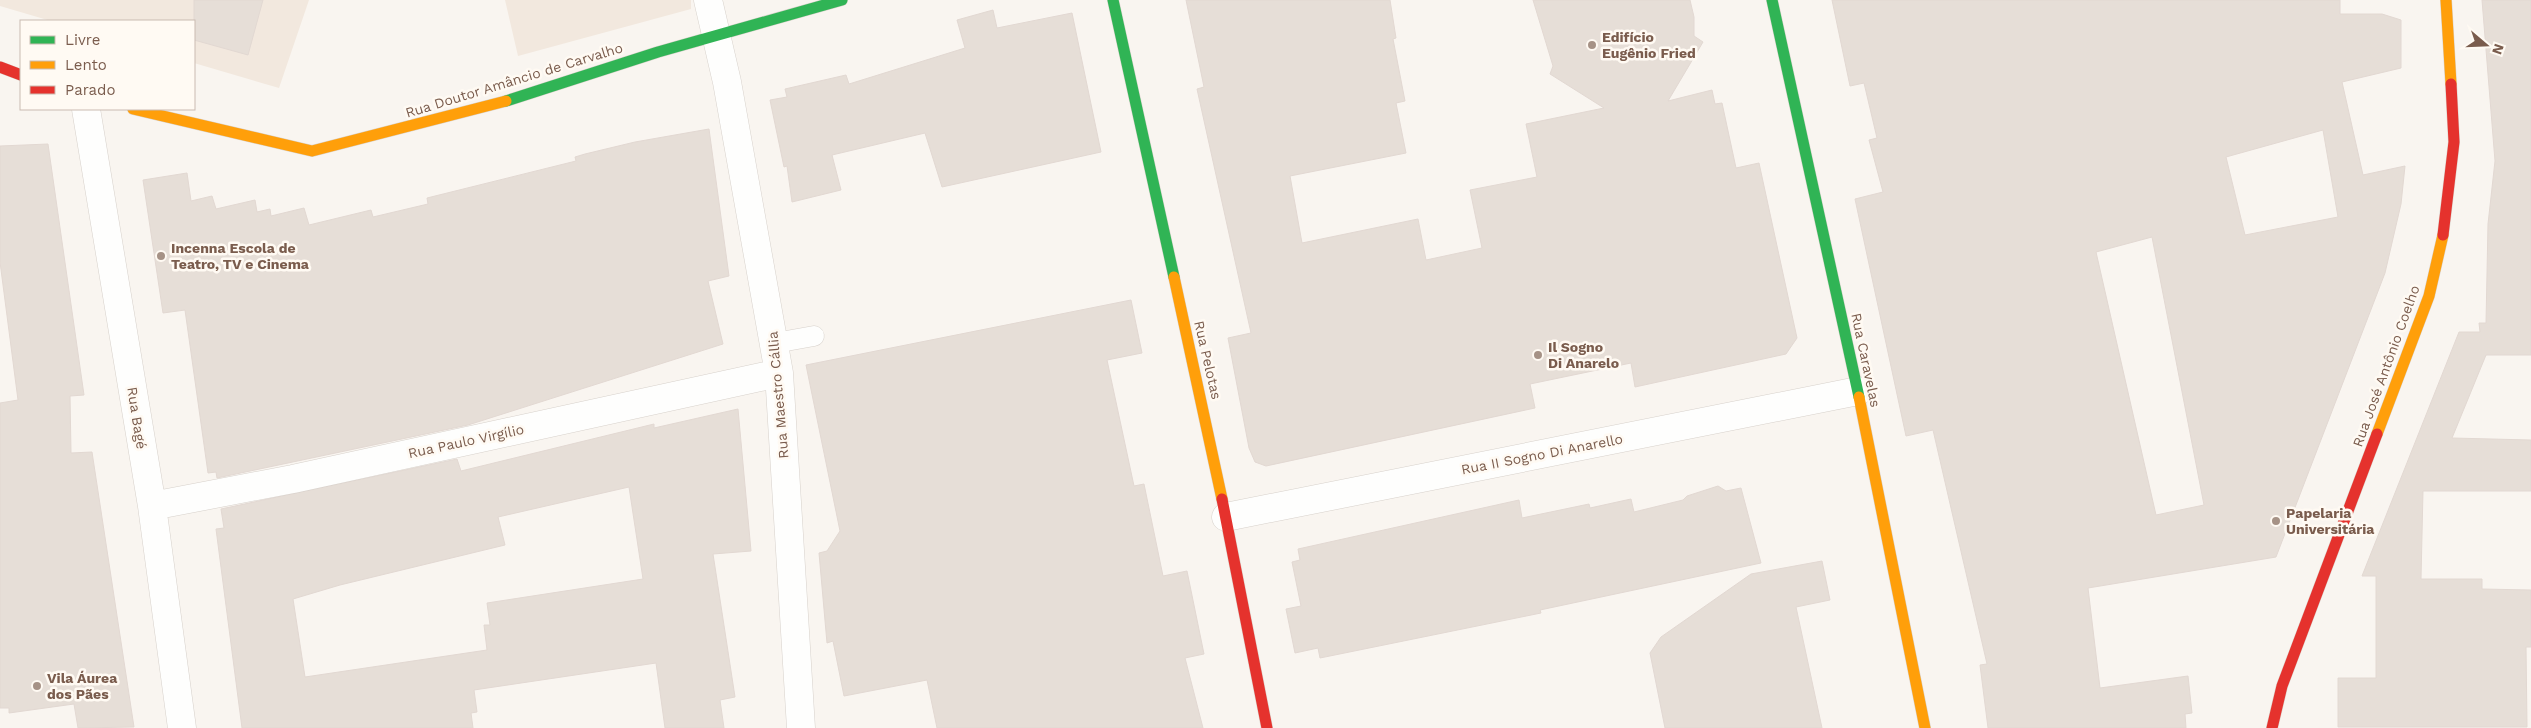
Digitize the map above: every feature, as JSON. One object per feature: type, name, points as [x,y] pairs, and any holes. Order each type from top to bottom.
[{"type":"street","name":"Rua Maestro Cállia","points":[[708,0],[727,82],[779,373],[801,728]]},
{"type":"street","name":"Rua Doutor Amâncio de Carvalho","points":[[137,110],[312,151],[489,106],[658,52],[842,0]]},
{"type":"street","name":"Rua Pelotas","points":[[1113,0],[1226,517],[1267,728]]},
{"type":"street","name":"Rua Caravelas","points":[[1772,0],[1858,391],[1925,728]]},
{"type":"street","name":"Rua José Antônio Coelho","points":[[2272,728],[2282,686],[2429,296],[2446,220],[2454,142],[2446,0]]},
{"type":"street","points":[[0,67],[20,75]]},
{"type":"street","name":"Rua Bagé","points":[[86,110],[152,506],[182,728]]},
{"type":"street","name":"Rua Paulo Virgílio","points":[[152,506],[293,479],[779,373]]},
{"type":"street","name":"Rua II Sogno Di Anarello","points":[[1226,517],[1858,391]]},
{"type":"lane","points":[[775,343],[814,336]]},
{"type":"shaded area","points":[[0,0],[309,0],[279,88],[195,63],[195,20],[48,20],[0,6]]},
{"type":"shaded area","points":[[505,0],[691,0],[691,9],[518,56]]},
{"type":"building","points":[[194,0],[263,0],[248,55],[195,40]]},
{"type":"building","points":[[1186,0],[1390,0],[1396,38],[1393,39],[1405,101],[1396,103],[1406,153],[1290,176],[1302,243],[1418,219],[1426,260],[1482,248],[1470,190],[1537,177],[1526,124],[1604,108],[1550,74],[1553,66],[1533,0],[1690,0],[1694,17],[1694,36],[1703,42],[1668,101],[1712,90],[1715,104],[1722,103],[1736,168],[1759,163],[1797,338],[1786,354],[1635,387],[1631,363],[1530,384],[1535,408],[1266,466],[1255,462],[1249,448],[1228,338],[1251,333],[1197,89],[1204,87]]},
{"type":"building","points":[[1832,0],[2340,0],[2340,14],[2382,14],[2401,20],[2401,68],[2342,82],[2363,175],[2405,166],[2401,204],[2385,273],[2276,557],[2088,588],[2100,688],[2188,676],[2192,713],[2185,714],[2186,728],[1988,728],[1980,665],[1987,664],[1933,430],[1906,436],[1855,199],[1883,192],[1869,140],[1877,138],[1864,83],[1850,86]],"holes":[[[2323,130],[2338,217],[2245,235],[2226,157]],[[2152,237],[2204,505],[2156,515],[2096,252]]]},
{"type":"building","points":[[2482,0],[2531,0],[2531,355],[2486,355],[2452,438],[2531,440],[2531,491],[2423,491],[2421,579],[2482,579],[2482,589],[2531,590],[2531,647],[2526,647],[2527,727],[2338,727],[2338,678],[2376,678],[2376,576],[2362,576],[2459,332],[2480,332],[2479,323],[2486,323],[2488,224],[2495,161]]},
{"type":"building","points":[[993,10],[997,28],[1072,13],[1101,152],[942,187],[925,133],[832,155],[841,190],[792,202],[787,166],[784,167],[770,100],[787,97],[785,89],[846,75],[849,84],[965,48],[957,20]]},
{"type":"building","points":[[709,129],[729,276],[708,281],[723,344],[468,425],[217,478],[216,472],[208,473],[185,310],[163,313],[143,180],[187,173],[191,201],[212,196],[216,209],[255,200],[257,212],[270,209],[271,216],[304,208],[309,225],[371,210],[373,217],[428,204],[427,198],[576,161],[575,157],[585,154],[635,142]]},
{"type":"building","points":[[48,144],[84,395],[70,396],[71,453],[92,452],[134,727],[78,728],[74,704],[9,713],[9,708],[0,708],[0,403],[18,400],[0,262],[0,146]]},
{"type":"building","points":[[1131,300],[1142,353],[1107,360],[1134,486],[1144,484],[1163,576],[1187,571],[1204,654],[1185,658],[1203,728],[937,728],[927,680],[844,696],[833,641],[827,643],[819,553],[827,551],[840,531],[806,365]]},
{"type":"building","points":[[738,409],[751,551],[713,554],[735,697],[720,700],[724,728],[665,728],[656,663],[474,690],[477,712],[471,713],[473,728],[242,728],[216,529],[224,528],[221,509],[457,459],[461,471],[654,424],[654,428]],"holes":[[[629,487],[643,579],[487,603],[490,625],[484,625],[487,650],[305,677],[293,599],[340,585],[505,545],[498,517]]]},
{"type":"building","points":[[1718,486],[1726,491],[1741,488],[1761,563],[1540,610],[1541,613],[1320,658],[1318,648],[1295,653],[1286,609],[1301,606],[1292,562],[1300,560],[1298,549],[1519,500],[1522,518],[1589,504],[1590,508],[1631,499],[1634,512],[1683,500],[1687,496]]},
{"type":"building","points":[[1822,561],[1830,600],[1796,607],[1822,728],[1665,728],[1650,653],[1661,637],[1751,574]]},
{"type":"traffic: fast","points":[[506,101],[658,52],[842,0]]},
{"type":"traffic: fast","points":[[1113,0],[1174,277]]},
{"type":"traffic: fast","points":[[1772,0],[1859,397]]},
{"type":"traffic: slow","points":[[2446,0],[2451,84]]},
{"type":"traffic: slow","points":[[137,110],[312,151],[506,101]]},
{"type":"traffic: slow","points":[[2377,434],[2429,296],[2443,235]]},
{"type":"traffic: slow","points":[[1174,277],[1222,499]]},
{"type":"traffic: slow","points":[[1859,397],[1925,728]]},
{"type":"traffic: jam","points":[[0,67],[20,75]]},
{"type":"traffic: jam","points":[[2443,235],[2454,142],[2451,84]]},
{"type":"traffic: jam","points":[[2272,728],[2282,686],[2377,434]]},
{"type":"traffic: jam","points":[[1222,499],[1267,728]]},
{"type":"place","name":"Edifício Eugênio Fried","points":[[1592,45]]},
{"type":"place","name":"Incenna Escola de Teatro, TV e Cinema","points":[[161,256]]},
{"type":"place","name":"Il Sogno Di Anarelo","points":[[1538,355]]},
{"type":"place","name":"Papelaria Universitária","points":[[2276,521]]},
{"type":"place","name":"Vila Áurea dos Pães","points":[[37,686]]}]
